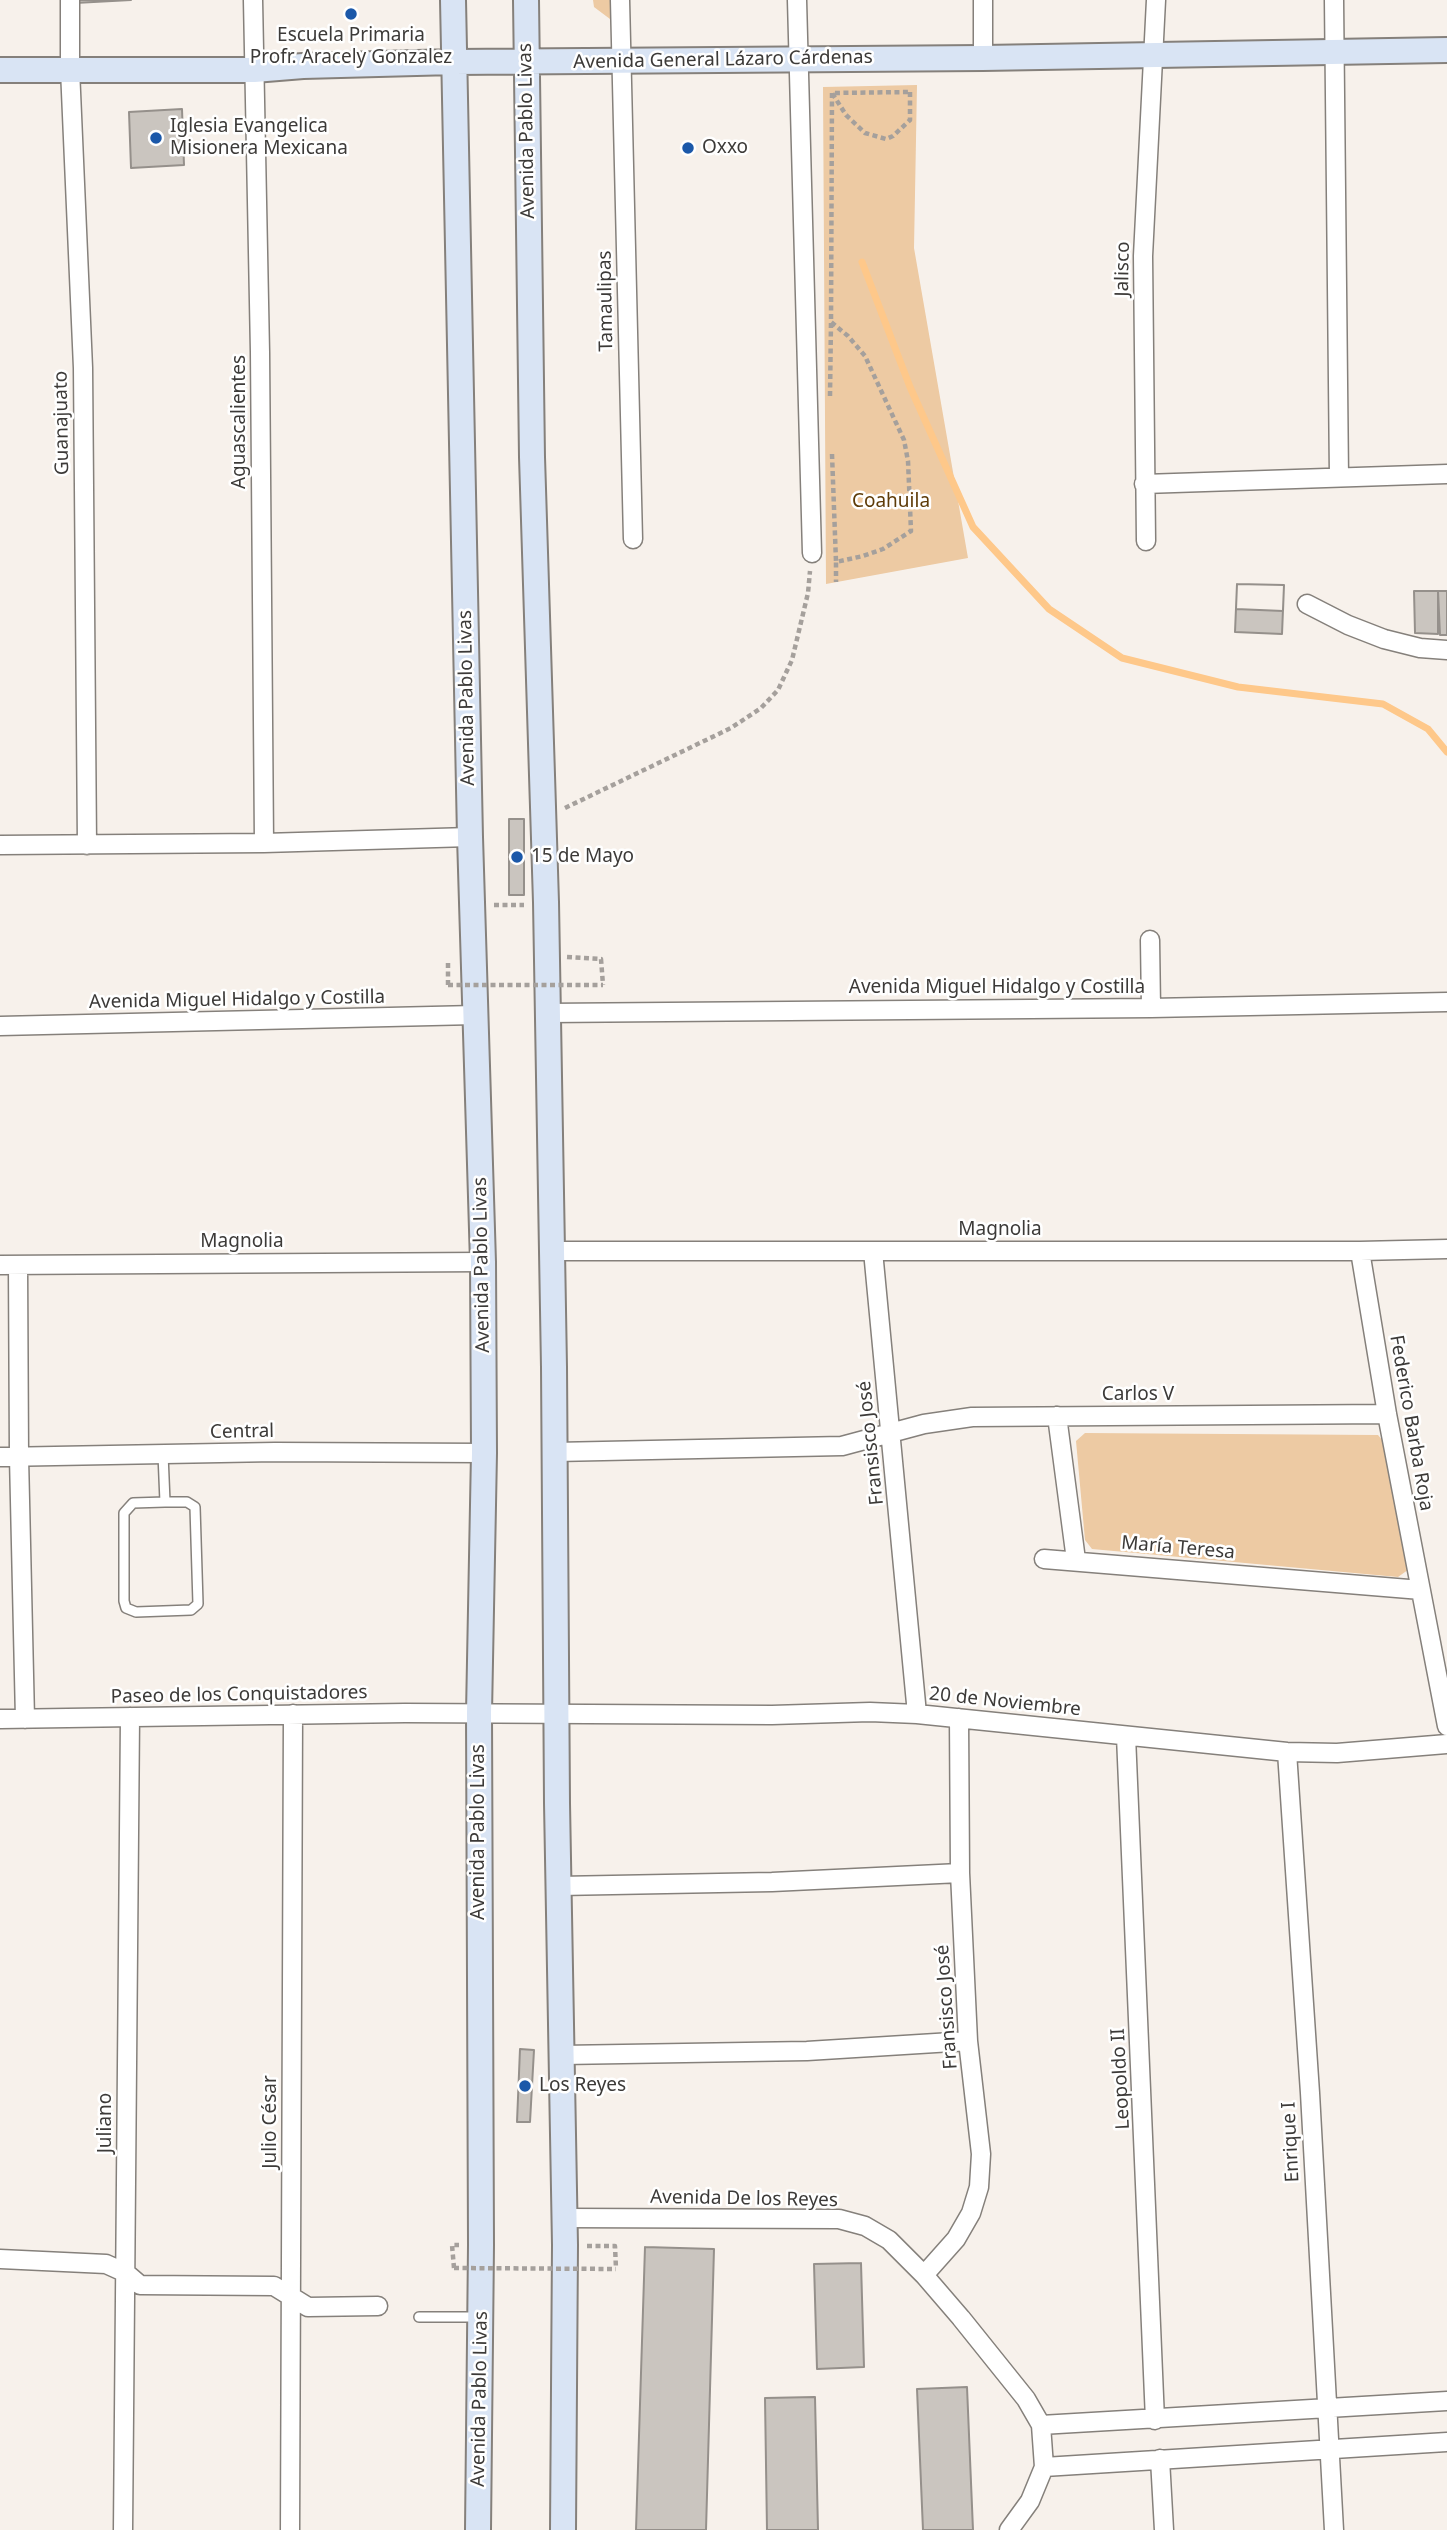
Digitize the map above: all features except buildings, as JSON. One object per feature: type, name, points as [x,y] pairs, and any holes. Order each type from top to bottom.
[{"type":"main road","name":"Avenida Pablo Livas","points":[[453,0],[470,837],[483,1262],[484,1453],[479,1713],[478,2530]]},
{"type":"main road","name":"Avenida Pablo Livas","points":[[526,0],[532,457],[543,818],[555,1452],[565,2218],[563,2530]]},
{"type":"main road","name":"Avenida General Lázaro Cárdenas","points":[[0,70],[254,70],[454,62],[983,58],[1447,50]]},
{"type":"street","name":"Guanajuato","points":[[70,0],[70,69],[83,368],[88,845]]},
{"type":"street","name":"Aguascalientes","points":[[253,0],[260,365],[264,843]]},
{"type":"street","name":"Tamaulipas","points":[[620,0],[633,539]]},
{"type":"street","points":[[797,0],[812,553]]},
{"type":"street","points":[[983,58],[984,0]]},
{"type":"street","name":"Jalisco","points":[[1146,541],[1143,256],[1156,0]]},
{"type":"street","points":[[1334,0],[1339,477]]},
{"type":"street","points":[[1144,484],[1447,474]]},
{"type":"street","points":[[1307,604],[1348,625],[1384,639],[1420,648],[1447,650]]},
{"type":"street","points":[[0,845],[264,843],[470,837]]},
{"type":"street","points":[[1150,940],[1151,1008]]},
{"type":"street","name":"Avenida Miguel Hidalgo y Costilla","points":[[547,1013],[1151,1008],[1447,1002]]},
{"type":"street","name":"Avenida Miguel Hidalgo y Costilla","points":[[0,1026],[475,1015]]},
{"type":"street","name":"Magnolia","points":[[552,1251],[1447,1249]]},
{"type":"street","name":"Fransisco José","points":[[873,1251],[917,1714]]},
{"type":"street","name":"Federico Barba Roja","points":[[1360,1251],[1387,1414],[1447,1726]]},
{"type":"street","name":"Magnolia","points":[[0,1265],[483,1262]]},
{"type":"street","points":[[18,1265],[25,1719]]},
{"type":"street","name":"Carlos V","points":[[891,1434],[924,1424],[972,1417],[1387,1414]]},
{"type":"street","points":[[1057,1416],[1076,1560]]},
{"type":"street","points":[[555,1452],[842,1446],[891,1434]]},
{"type":"street","name":"Central","points":[[0,1457],[484,1453]]},
{"type":"street","name":"María Teresa","points":[[1044,1559],[1421,1590]]},
{"type":"street","name":"20 de Noviembre","points":[[479,1713],[917,1714],[1287,1752],[1336,1753],[1447,1744]]},
{"type":"street","name":"Paseo de los Conquistadores","points":[[0,1719],[479,1713]]},
{"type":"street","name":"Julio César","points":[[290,2530],[293,1714]]},
{"type":"street","name":"Juliano","points":[[123,2530],[130,1717]]},
{"type":"street","name":"Fransisco José","points":[[924,2275],[956,2239],[971,2213],[979,2187],[981,2154],[968,2041],[960,1873],[959,1718]]},
{"type":"street","name":"Leopoldo II","points":[[1126,1736],[1155,2420]]},
{"type":"street","name":"Enrique I","points":[[1287,1752],[1310,2093],[1334,2530]]},
{"type":"street","points":[[559,1886],[772,1882],[960,1873]]},
{"type":"street","points":[[562,2055],[807,2051],[968,2041]]},
{"type":"street","name":"Avenida De los Reyes","points":[[565,2218],[839,2219],[865,2226],[889,2240],[924,2275],[1026,2399],[1041,2425],[1044,2467],[1030,2501],[1009,2530]]},
{"type":"street","points":[[0,2259],[106,2264],[126,2273],[140,2286],[274,2286],[308,2306],[378,2306]]},
{"type":"street","points":[[1041,2425],[1447,2401]]},
{"type":"street","points":[[1044,2467],[1447,2442]]},
{"type":"street","points":[[1160,2459],[1164,2530]]},
{"type":"lane","points":[[163,1454],[165,1502]]},
{"type":"lane","points":[[165,1502],[187,1502],[195,1507],[198,1604],[191,1610],[136,1612],[126,1608],[124,1601],[124,1513],[133,1503],[165,1502]]},
{"type":"lane","points":[[419,2317],[480,2318]]},
{"type":"path","points":[[910,92],[910,120],[886,139],[865,133],[846,115],[832,93],[910,92]]},
{"type":"path","points":[[830,400],[832,93]]},
{"type":"path","points":[[831,323],[848,336],[865,356],[904,440],[910,488],[911,531],[883,549],[836,562]]},
{"type":"path","points":[[831,449],[836,582]]},
{"type":"path","points":[[543,818],[731,728],[761,708],[778,690],[792,660],[808,593],[812,553]]},
{"type":"path","points":[[448,960],[448,985],[603,985],[601,959],[546,956]]},
{"type":"path","points":[[452,2245],[454,2268],[616,2269],[615,2246]]},
{"type":"green space","points":[[593,0],[610,0],[610,19],[594,7]]},
{"type":"green space","name":"Coahuila","points":[[917,85],[914,248],[968,558],[826,584],[823,87]]},
{"type":"green space","points":[[1085,1433],[1378,1435],[1388,1447],[1412,1567],[1398,1577],[1092,1549],[1085,1540],[1076,1441]]},
{"type":"waterway","points":[[862,262],[910,387],[973,527],[1049,609],[1122,658],[1238,687],[1383,704],[1428,729],[1447,752]]},
{"type":"place","name":"Escuela Primaria Profr. Aracely Gonzalez","points":[[351,14]]},
{"type":"place","name":"Iglesia Evangelica Misionera Mexicana","points":[[156,138]]},
{"type":"place","name":"Oxxo","points":[[688,148]]},
{"type":"place","name":"15 de Mayo","points":[[517,857]]},
{"type":"place","name":"Los Reyes","points":[[525,2086]]}]
